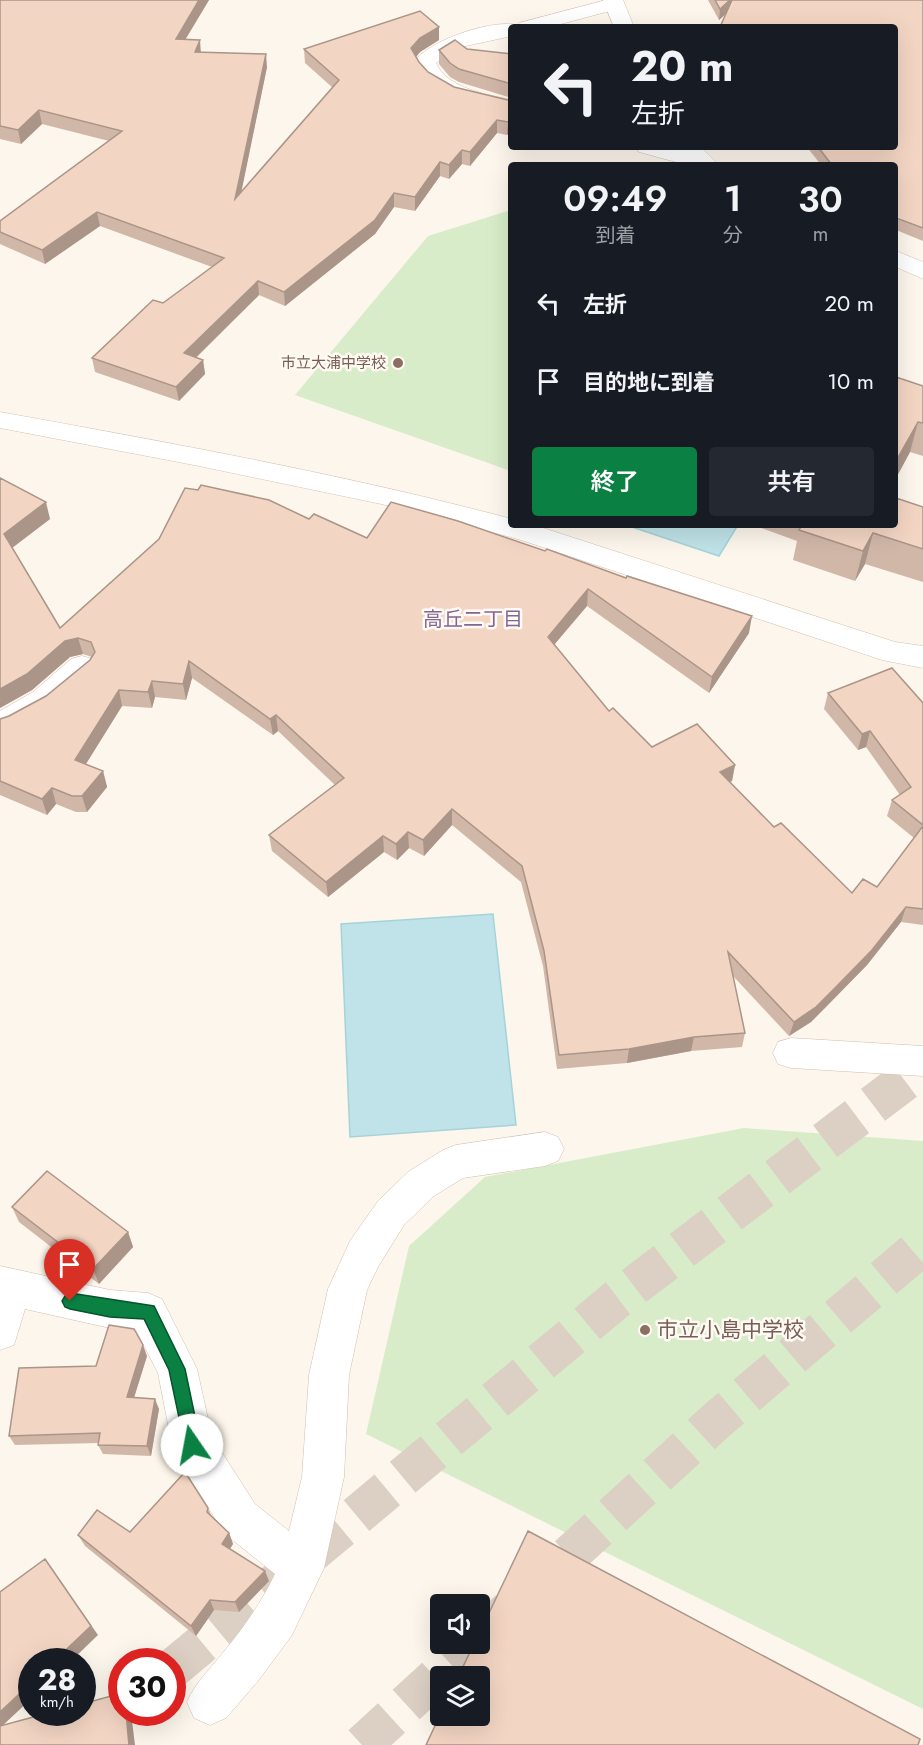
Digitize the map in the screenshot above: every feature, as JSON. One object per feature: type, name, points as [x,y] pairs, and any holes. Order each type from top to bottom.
[{"type":"street","points":[[537,24],[614,2],[623,24]]},
{"type":"street","points":[[508,31],[449,44],[436,50],[425,62],[426,70],[438,83],[508,106]]},
{"type":"street","points":[[661,150],[699,158]]},
{"type":"street","points":[[898,259],[923,272]]},
{"type":"street","points":[[0,420],[199,457],[410,501],[508,527]]},
{"type":"street","points":[[510,528],[893,652],[923,657]]},
{"type":"street","points":[[0,724],[18,717],[58,689],[82,667]]},
{"type":"street","points":[[791,1053],[923,1061]]},
{"type":"street","points":[[210,1702],[242,1665],[276,1619],[302,1568],[323,1477],[328,1375],[348,1289],[364,1254],[391,1213],[421,1184],[456,1162],[545,1149]]},
{"type":"street","points":[[0,1331],[6,1287],[110,1309],[148,1312],[177,1369],[192,1445],[240,1519],[302,1568]]},
{"type":"green space","name":"市立大浦中学校","points":[[508,211],[508,470],[295,395],[428,236]]},
{"type":"green space","name":"市立小島中学校","points":[[744,1128],[923,1141],[923,1709],[366,1434],[409,1246],[485,1177]]},
{"type":"water","points":[[635,528],[736,528],[719,556]]},
{"type":"water","points":[[493,914],[516,1125],[350,1137],[341,924]]},
{"type":"building","points":[[0,0],[199,0],[176,39],[200,40],[195,52],[266,54],[235,199],[339,80],[304,49],[420,11],[439,27],[420,38],[411,48],[428,72],[454,87],[508,100],[508,122],[497,120],[470,152],[462,150],[449,165],[440,162],[415,197],[394,193],[375,220],[284,292],[258,281],[184,353],[203,360],[176,387],[92,358],[153,300],[163,303],[224,258],[97,212],[42,250],[0,232],[0,221],[122,131],[39,110],[18,130],[0,126]]},
{"type":"building","points":[[715,0],[730,0],[720,9]]},
{"type":"building","points":[[732,0],[923,0],[923,228],[898,219],[898,162],[830,162],[820,150],[898,150],[898,24],[721,24]]},
{"type":"building","points":[[455,40],[467,49],[508,54],[508,83],[459,69],[450,63],[439,50]]},
{"type":"building","points":[[898,378],[923,386],[923,423],[918,422],[898,457]]},
{"type":"building","points":[[0,478],[46,502],[4,534],[60,628],[159,539],[185,488],[198,490],[201,485],[269,500],[309,519],[314,514],[367,538],[391,502],[458,521],[545,551],[547,549],[626,578],[627,576],[752,616],[712,677],[588,589],[548,637],[609,711],[613,708],[652,747],[697,724],[735,765],[720,772],[774,827],[781,823],[852,893],[863,879],[877,887],[923,826],[923,909],[906,907],[872,950],[816,1007],[794,1022],[728,952],[745,1033],[694,1037],[629,1049],[559,1055],[544,951],[522,866],[452,809],[423,840],[408,832],[396,844],[383,836],[326,882],[269,835],[344,778],[276,715],[270,719],[189,661],[183,684],[152,681],[148,692],[119,690],[75,760],[103,771],[82,796],[72,796],[52,788],[42,799],[0,781],[0,719],[46,696],[90,660],[95,652],[91,642],[78,638],[65,641],[27,674],[0,689]]},
{"type":"building","points":[[898,499],[923,507],[923,549],[873,533],[863,551],[799,530],[800,528],[898,528]]},
{"type":"building","points":[[892,668],[923,703],[923,825],[892,800],[911,787],[870,731],[862,734],[828,693]]},
{"type":"building","points":[[47,1171],[128,1232],[93,1269],[12,1207]]},
{"type":"building","points":[[109,1325],[134,1329],[143,1345],[127,1397],[155,1399],[147,1446],[98,1445],[100,1433],[9,1436],[19,1368],[96,1366]]},
{"type":"building","points":[[185,1472],[208,1508],[207,1512],[229,1533],[222,1544],[265,1571],[235,1602],[210,1600],[191,1626],[78,1535],[97,1510],[130,1532]]},
{"type":"building","points":[[528,1531],[920,1739],[918,1745],[426,1745],[435,1726],[490,1726],[490,1666],[463,1666],[469,1654],[490,1654],[490,1611]]},
{"type":"building","points":[[45,1559],[91,1626],[68,1648],[18,1648],[18,1695],[0,1712],[0,1592]]},
{"type":"building","points":[[108,1697],[108,1726],[127,1726],[129,1745],[0,1745],[0,1726],[18,1721],[18,1726],[96,1726],[96,1700]]},
{"type":"tunnel","points":[[186,1657],[617,1299],[923,1067]]},
{"type":"tunnel","points":[[490,1628],[716,1421],[923,1245]]},
{"type":"tunnel","points":[[362,1745],[461,1654]]},
{"type":"place","name":"市立大浦中学校","points":[[398,363]]},
{"type":"place","name":"市立小島中学校","points":[[645,1330]]},
{"type":"district","name":"高丘二丁目","points":[[473,619]]},
{"type":"route","points":[[70,1301],[110,1309],[148,1312],[177,1369],[192,1445]]}]
